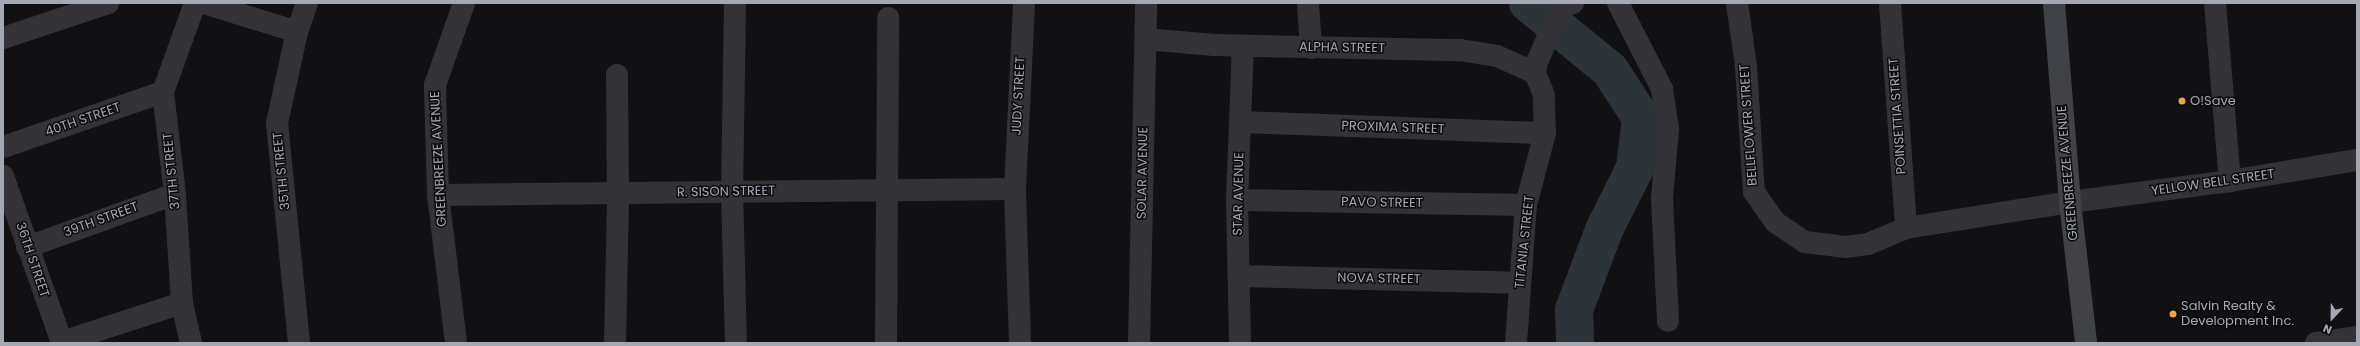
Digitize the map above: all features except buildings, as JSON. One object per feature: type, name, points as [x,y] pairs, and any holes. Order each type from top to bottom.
[{"type":"street","points":[[3,38],[55,11],[108,3]]},
{"type":"street","name":"37TH STREET","points":[[191,343],[182,303],[176,194],[163,92],[195,3]]},
{"type":"street","points":[[204,3],[297,32]]},
{"type":"street","name":"35TH STREET","points":[[299,343],[277,123],[297,32],[307,3]]},
{"type":"street","name":"GREENBREEZE AVENUE","points":[[456,343],[438,195],[435,85],[464,3]]},
{"type":"street","points":[[735,3],[732,192],[736,343]]},
{"type":"street","name":"JUDY STREET","points":[[1020,343],[1015,189],[1024,3]]},
{"type":"street","name":"SOLAR AVENUE","points":[[1139,343],[1146,3]]},
{"type":"street","points":[[1308,3],[1311,48]]},
{"type":"street","points":[[1618,3],[1662,89],[1668,128],[1662,198],[1668,321]]},
{"type":"street","name":"BELLFLOWER STREET","points":[[1737,3],[1746,66],[1754,192],[1776,222],[1805,242],[1845,247],[1868,244],[1906,228],[2070,202]]},
{"type":"street","name":"POINSETTIA STREET","points":[[1890,3],[1906,228]]},
{"type":"street","name":"GREENBREEZE AVENUE","points":[[2054,3],[2070,202],[2086,343]]},
{"type":"street","points":[[2215,3],[2230,181]]},
{"type":"street","points":[[1536,67],[1567,6]]},
{"type":"street","points":[[886,343],[888,18]]},
{"type":"street","name":"ALPHA STREET","points":[[1146,39],[1243,46],[1460,50],[1497,56],[1536,67]]},
{"type":"street","name":"STAR AVENUE","points":[[1240,343],[1237,200],[1243,46]]},
{"type":"street","name":"TITANIA STREET","points":[[1516,343],[1519,282],[1526,205],[1545,133],[1544,95],[1536,67]]},
{"type":"street","points":[[614,343],[618,194],[617,74]]},
{"type":"street","name":"40TH STREET","points":[[3,147],[163,92]]},
{"type":"street","name":"PROXIMA STREET","points":[[1241,122],[1545,133]]},
{"type":"street","name":"YELLOW BELL STREET","points":[[2070,202],[2230,181],[2357,160]]},
{"type":"street","name":"36TH STREET","points":[[3,176],[62,343]]},
{"type":"street","name":"R. SISON STREET","points":[[438,195],[618,194],[887,189],[1015,189]]},
{"type":"street","name":"39TH STREET","points":[[27,247],[176,194]]},
{"type":"street","name":"PAVO STREET","points":[[1237,200],[1526,205]]},
{"type":"street","name":"NOVA STREET","points":[[1239,276],[1519,282]]},
{"type":"street","points":[[62,343],[182,303]]},
{"type":"street","points":[[2316,343],[2357,337]]},
{"type":"waterway","points":[[1528,3],[1610,70],[1641,118],[1635,168],[1604,230],[1574,310],[1575,343]]},
{"type":"place","name":"O!Save","points":[[2182,101]]},
{"type":"place","name":"Salvin Realty & Development Inc.","points":[[2173,314]]}]
